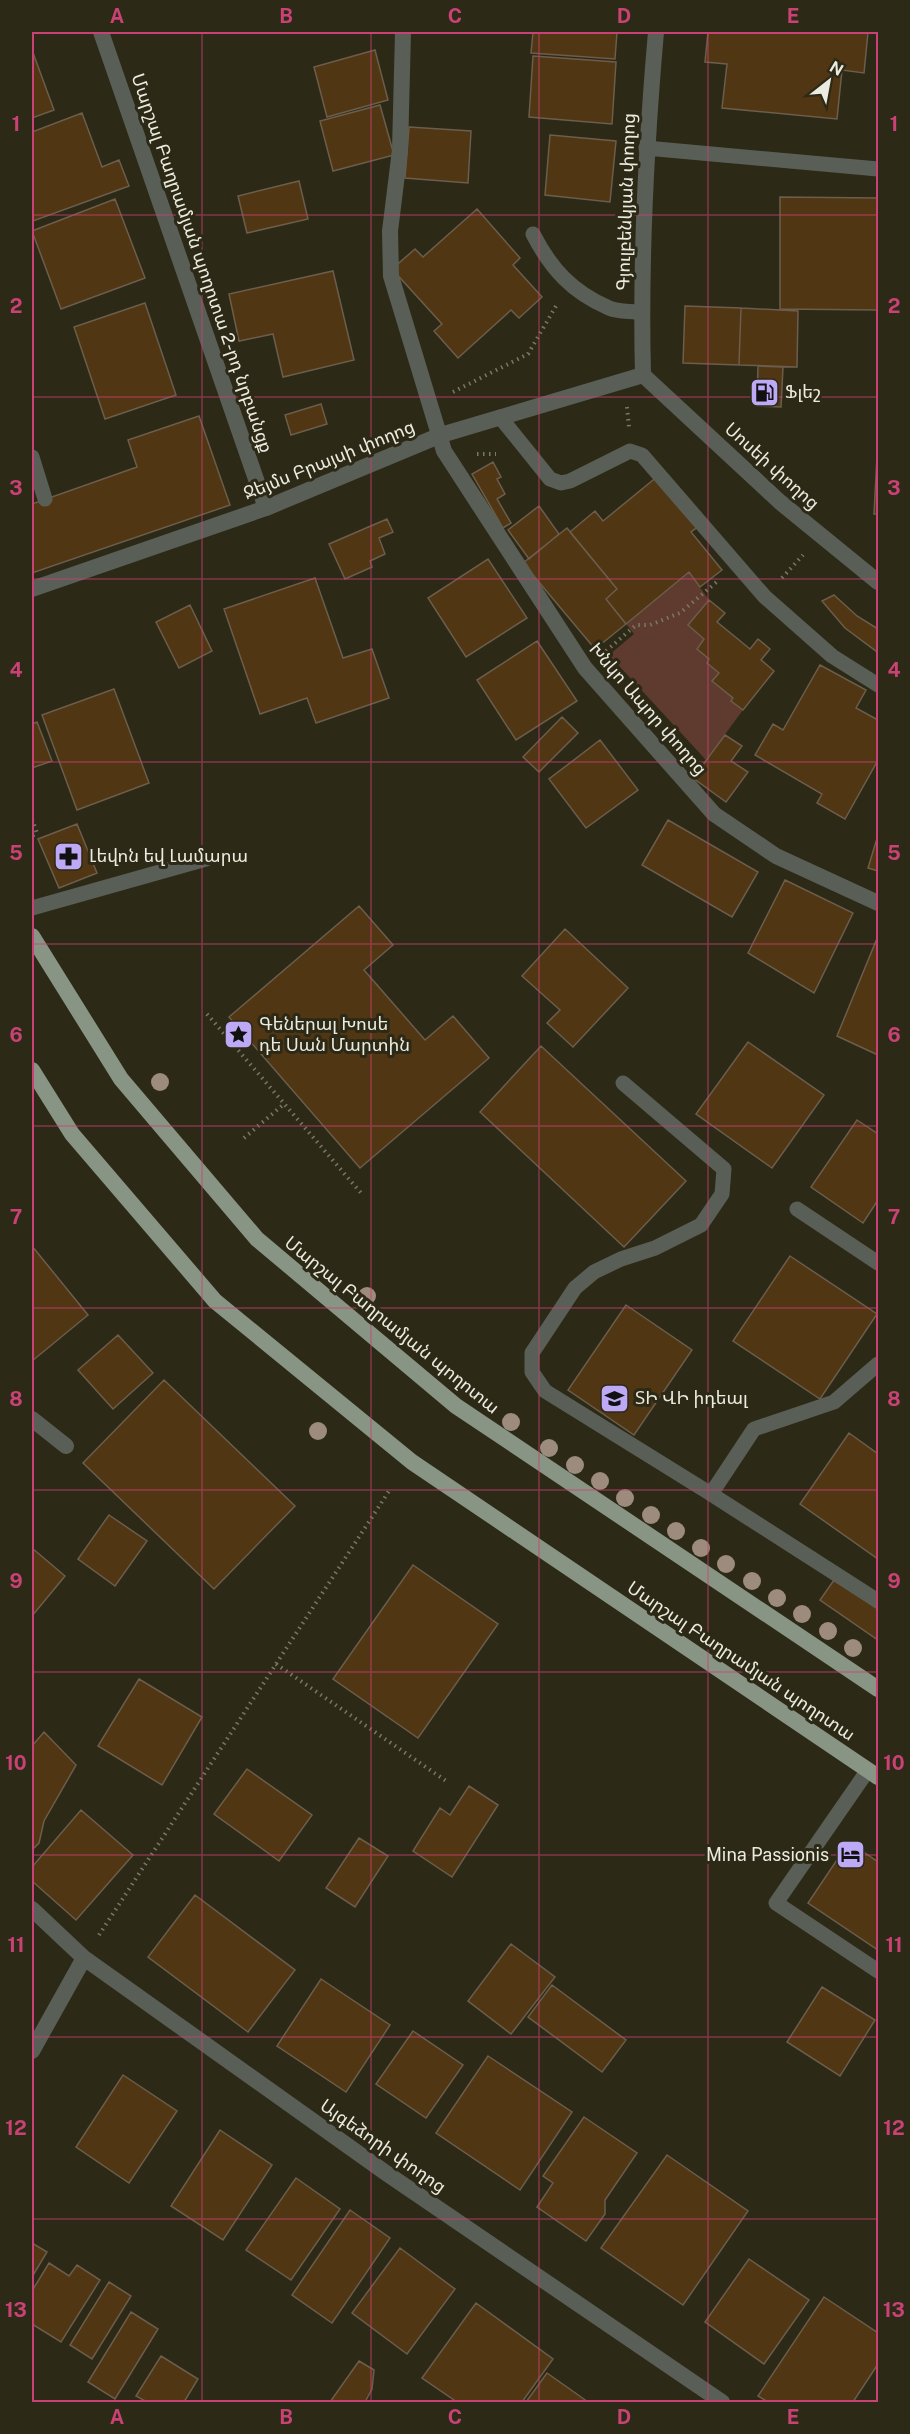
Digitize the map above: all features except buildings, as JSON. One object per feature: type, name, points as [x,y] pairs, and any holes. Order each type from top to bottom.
[{"type":"main road","name":"Մարշալ Բաղրամյան պողոտա","points":[[32,936],[121,1079],[257,1239],[456,1406],[879,1689]]},
{"type":"main road","name":"Մարշալ Բաղրամյան պողոտա","points":[[32,1070],[72,1134],[215,1301],[412,1462],[873,1773]]},
{"type":"street","name":"Մարշալ Բաղրամյան պողոտա 2-րդ նրբանցք","points":[[101,32],[266,508]]},
{"type":"street","name":"Խնկո Ապոր փողոց","points":[[403,32],[400,150],[390,231],[391,276],[444,451],[585,669],[714,814],[776,856],[879,903]]},
{"type":"street","name":"Գյուլբենկյան փողոց","points":[[643,375],[642,313],[646,147],[656,32]]},
{"type":"street","name":"Ջեյմս Բրայսի փողոց","points":[[32,589],[266,508],[441,435],[643,375]]},
{"type":"street","name":"Սոսեի փողոց","points":[[643,375],[820,536],[879,582]]},
{"type":"street","points":[[32,1419],[66,1446]]},
{"type":"street","name":"Այգեձորի փողոց","points":[[32,1909],[84,1958],[386,2173],[722,2403]]},
{"type":"street","points":[[32,2051],[84,1958]]},
{"type":"lane","points":[[646,147],[879,169]]},
{"type":"lane","points":[[533,234],[545,258],[569,285],[610,309],[642,313]]},
{"type":"lane","points":[[500,417],[550,479],[561,483],[570,481],[630,451],[642,455],[765,597],[832,656],[879,685]]},
{"type":"lane","points":[[32,457],[45,499]]},
{"type":"lane","points":[[32,908],[206,859]]},
{"type":"lane","points":[[623,1083],[724,1169],[722,1194],[701,1225],[655,1248],[621,1259],[594,1272],[575,1288],[532,1353],[532,1372],[545,1391],[879,1601]]},
{"type":"lane","points":[[797,1209],[879,1263]]},
{"type":"lane","points":[[711,1494],[754,1429],[834,1402],[879,1364]]},
{"type":"lane","points":[[873,1773],[776,1903],[879,1971]]},
{"type":"path","points":[[528,354],[558,302]]},
{"type":"path","points":[[765,597],[820,536]]},
{"type":"path","points":[[585,669],[636,625],[650,625],[680,613],[738,564]]},
{"type":"path","points":[[32,819],[37,833],[32,836]]},
{"type":"path","points":[[207,1014],[361,1193]]},
{"type":"path","points":[[244,1138],[284,1104]]},
{"type":"path","points":[[84,1958],[391,1488]]},
{"type":"path","points":[[276,1664],[449,1783]]},
{"type":"shaded area","points":[[689,572],[709,600],[688,625],[704,639],[697,649],[709,659],[707,663],[719,673],[713,681],[733,698],[731,701],[743,710],[706,760],[609,655],[634,634],[626,624]]},
{"type":"place","name":"Ֆլեշ","points":[[764,392]]},
{"type":"place","name":"Լեվոն եվ Լամարա","points":[[68,856]]},
{"type":"place","name":"Գեներալ Խոսե դե Սան Մարտին","points":[[238,1034]]},
{"type":"place","name":"ՏԻ ՎԻ իդեալ","points":[[614,1398]]},
{"type":"place","name":"Mina Passionis","points":[[850,1855]]}]
